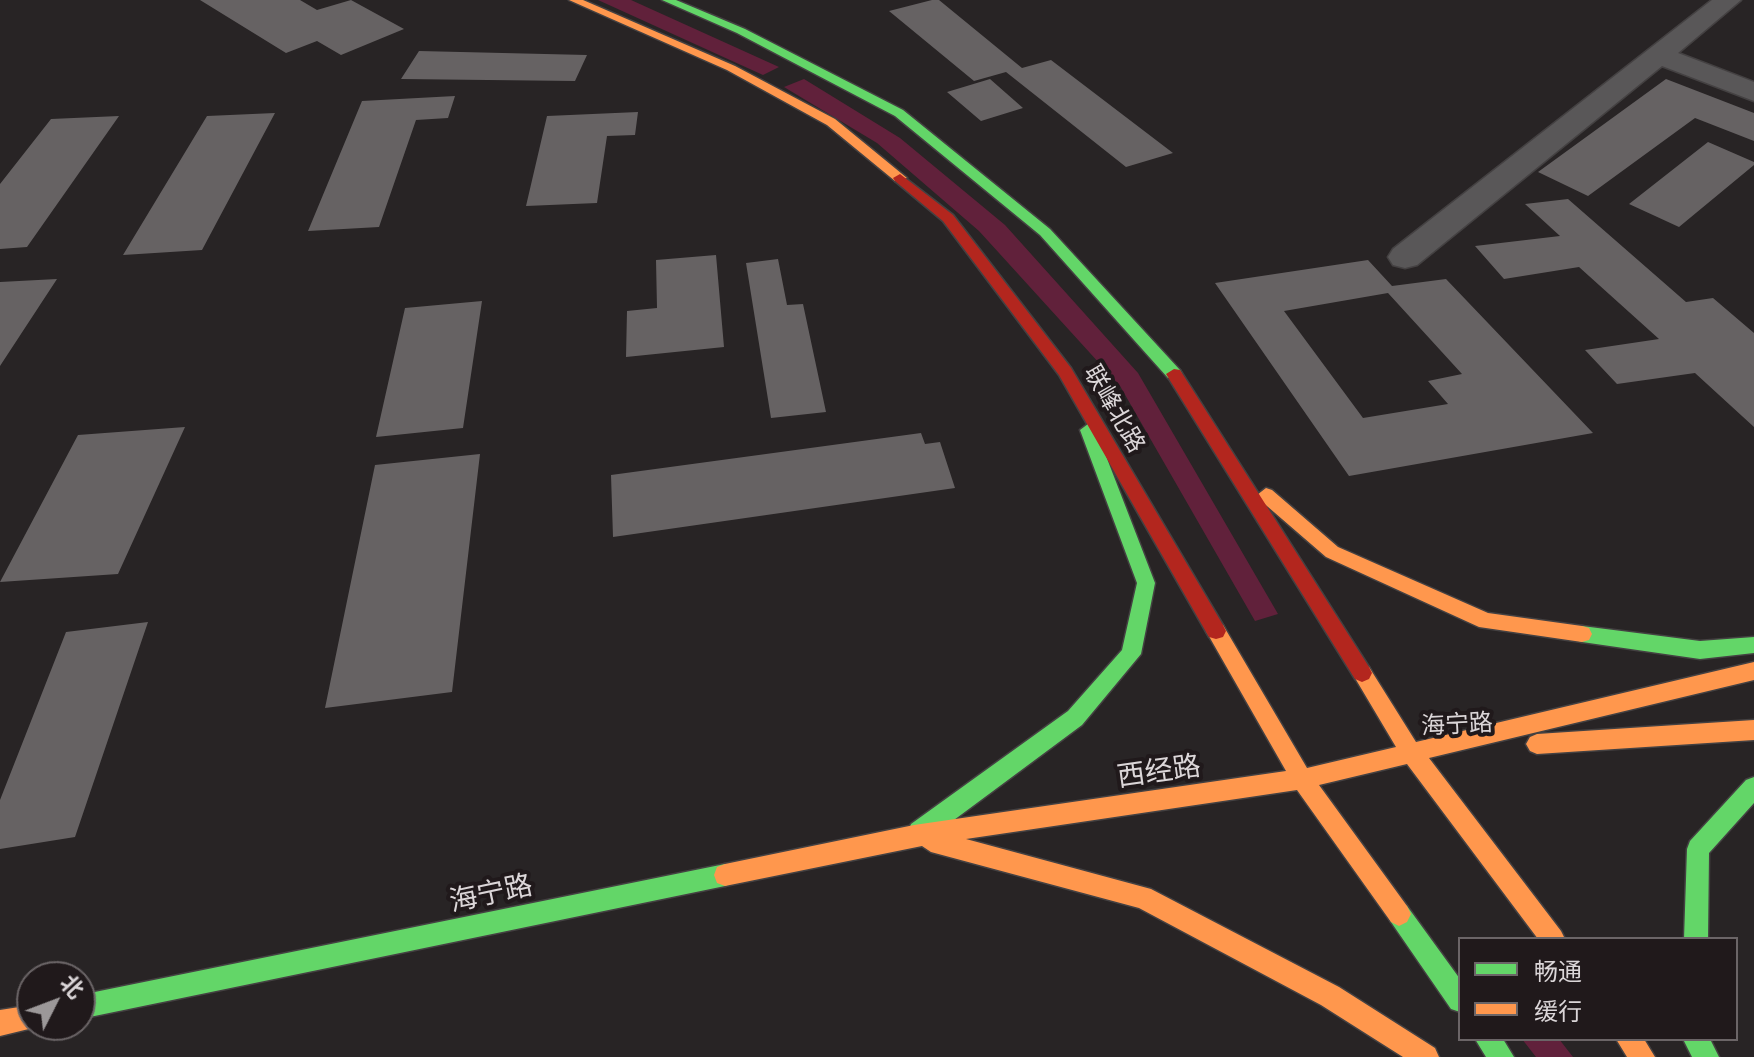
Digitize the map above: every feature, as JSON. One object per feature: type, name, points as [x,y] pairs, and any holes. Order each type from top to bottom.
[{"type":"main road","name":"联峰北路","points":[[574,0],[731,68],[831,122],[948,218],[1065,372],[1302,779],[1458,997]]},
{"type":"main road","points":[[667,0],[741,31],[899,113],[1045,232],[1176,376],[1245,477],[1332,552],[1486,621],[1700,650],[1754,645]]},
{"type":"main road","points":[[914,836],[1075,718],[1131,654],[1146,583],[1065,372]]},
{"type":"main road","points":[[1176,376],[1411,752],[1551,937]]},
{"type":"main road","name":"海宁路","points":[[1411,752],[1754,671]]},
{"type":"main road","name":"海宁路","points":[[1411,752],[1754,730]]},
{"type":"main road","name":"西经路","points":[[914,836],[1302,779],[1411,752]]},
{"type":"main road","points":[[1696,937],[1698,849],[1754,787]]},
{"type":"main road","points":[[914,836],[1143,897],[1330,996],[1426,1057]]},
{"type":"main road","name":"海宁路","points":[[96,1004],[914,836]]},
{"type":"street","points":[[1405,257],[1728,0]]},
{"type":"street","points":[[1661,56],[1754,92]]},
{"type":"shaded area","points":[[598,0],[631,0],[779,67],[763,75]]},
{"type":"shaded area","points":[[804,79],[900,138],[1005,225],[1138,373],[1278,614],[1255,621],[1120,386],[979,231],[877,143],[784,87]]},
{"type":"shaded area","points":[[1524,1041],[1561,1041],[1573,1057],[1536,1057]]},
{"type":"building","points":[[200,0],[300,0],[317,10],[351,0],[404,29],[341,55],[317,41],[286,53]]},
{"type":"building","points":[[939,0],[1022,68],[1051,60],[1173,153],[1126,167],[1006,72],[974,81],[889,11]]},
{"type":"building","points":[[419,51],[587,55],[575,81],[401,79]]},
{"type":"building","points":[[990,79],[1023,108],[981,121],[947,92]]},
{"type":"building","points":[[1666,79],[1754,113],[1754,141],[1695,118],[1588,196],[1538,172]]},
{"type":"building","points":[[455,96],[448,118],[416,120],[379,227],[308,231],[362,101]]},
{"type":"building","points":[[638,112],[635,135],[607,136],[597,203],[526,206],[547,116]]},
{"type":"building","points":[[275,113],[202,250],[123,255],[207,116]]},
{"type":"building","points":[[119,116],[27,247],[0,249],[0,184],[51,119]]},
{"type":"building","points":[[1708,142],[1754,162],[1754,165],[1679,227],[1629,204]]},
{"type":"building","points":[[1568,199],[1686,302],[1713,298],[1754,333],[1754,427],[1695,373],[1617,384],[1585,350],[1659,339],[1579,267],[1504,279],[1475,246],[1560,236],[1525,204]]},
{"type":"building","points":[[716,255],[724,347],[626,357],[627,311],[657,308],[656,260]]},
{"type":"building","points":[[778,259],[787,305],[803,304],[826,412],[771,418],[746,263]]},
{"type":"building","points":[[1368,260],[1392,286],[1446,279],[1593,433],[1349,476],[1215,283]],"holes":[[[1388,293],[1462,374],[1428,381],[1448,404],[1363,418],[1284,311]]]},
{"type":"building","points":[[57,279],[0,366],[0,282]]},
{"type":"building","points":[[482,301],[463,428],[376,437],[405,308]]},
{"type":"building","points":[[185,427],[118,574],[0,582],[78,435]]},
{"type":"building","points":[[921,433],[925,444],[940,442],[955,488],[613,537],[611,475]]},
{"type":"building","points":[[480,454],[452,692],[325,708],[375,465]]},
{"type":"building","points":[[148,622],[75,837],[0,849],[0,800],[66,632]]},
{"type":"traffic: fast","points":[[667,0],[741,31],[899,113],[1045,232],[1174,374]]},
{"type":"traffic: fast","points":[[919,832],[1075,718],[1131,654],[1146,583],[1088,430]]},
{"type":"traffic: fast","points":[[1582,634],[1700,650],[1754,645]]},
{"type":"traffic: fast","points":[[1696,937],[1698,849],[1754,787]]},
{"type":"traffic: fast","points":[[96,1004],[725,875]]},
{"type":"traffic: fast","points":[[1399,914],[1458,997]]},
{"type":"traffic: fast","points":[[1489,1041],[1501,1057]]},
{"type":"traffic: fast","points":[[1697,1041],[1706,1057]]},
{"type":"traffic: slow","points":[[574,0],[731,68],[831,122],[900,178]]},
{"type":"traffic: slow","points":[[1266,495],[1332,552],[1486,621],[1582,634]]},
{"type":"traffic: slow","points":[[1216,631],[1302,779],[1399,914]]},
{"type":"traffic: slow","points":[[1302,779],[1754,671]]},
{"type":"traffic: slow","points":[[1362,673],[1411,752],[1551,937]]},
{"type":"traffic: slow","points":[[1537,744],[1754,730]]},
{"type":"traffic: slow","points":[[725,875],[914,836],[1302,779]]},
{"type":"traffic: slow","points":[[931,841],[1143,897],[1330,996],[1426,1057]]},
{"type":"traffic: slow","points":[[0,1023],[16,1020]]},
{"type":"traffic: slow","points":[[1630,1041],[1642,1057]]},
{"type":"traffic: jam","points":[[900,178],[948,218],[1065,372],[1216,631]]},
{"type":"traffic: jam","points":[[1174,374],[1362,673]]}]
